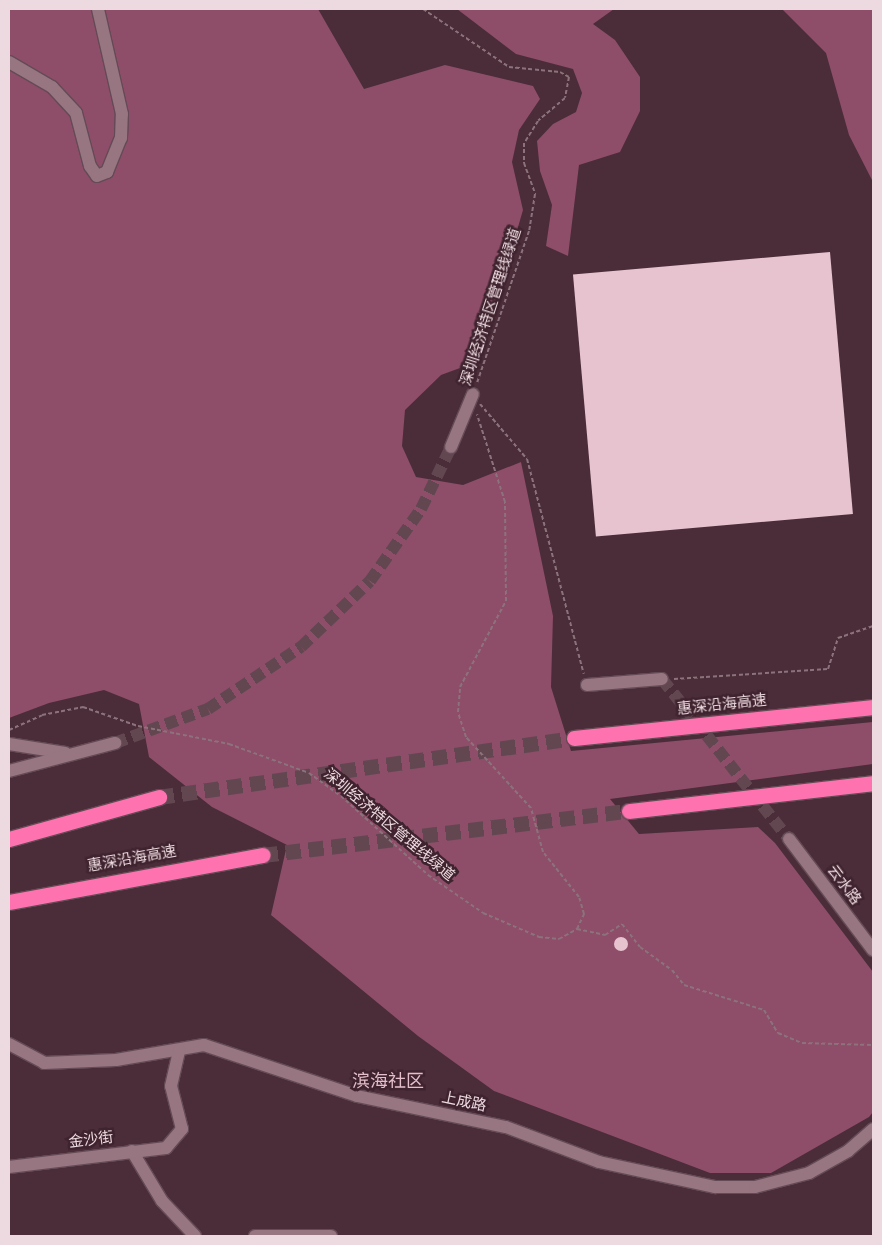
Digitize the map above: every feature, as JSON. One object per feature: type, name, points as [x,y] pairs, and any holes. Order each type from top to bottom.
[{"type":"highway","name":"惠深沿海高速","points":[[574,738],[873,706]]},
{"type":"highway","points":[[629,811],[873,783]]},
{"type":"highway","points":[[9,839],[159,797]]},
{"type":"highway","name":"惠深沿海高速","points":[[9,902],[263,855]]},
{"type":"street","points":[[9,62],[52,87],[76,113],[90,166],[97,176],[107,172],[120,138],[122,114],[98,9]]},
{"type":"street","points":[[451,447],[473,394]]},
{"type":"street","points":[[587,685],[662,680]]},
{"type":"street","points":[[9,772],[115,743]]},
{"type":"street","points":[[9,744],[73,754]]},
{"type":"street","name":"云水路","points":[[789,839],[873,950]]},
{"type":"street","name":"上成路","points":[[9,1044],[44,1063],[116,1060],[204,1046],[357,1096],[506,1127],[598,1162],[714,1187],[755,1187],[809,1173],[848,1151],[873,1129]]},
{"type":"street","points":[[132,1151],[166,1148],[182,1129],[172,1086],[179,1050]]},
{"type":"street","name":"金沙街","points":[[9,1167],[132,1151],[162,1201],[195,1236]]},
{"type":"street","points":[[255,1236],[331,1236]]},
{"type":"path","name":"深圳经济特区管理线绿道","points":[[9,730],[42,715],[83,707],[138,726],[229,744],[309,773],[341,796],[428,875],[483,913],[539,938],[559,939],[577,929],[584,914],[579,897],[543,852],[531,808],[466,737],[458,712],[460,687],[506,600],[506,502],[473,394],[529,231],[535,194],[524,163],[524,143],[538,121],[565,98],[569,77],[509,67],[423,9]]},
{"type":"path","points":[[473,394],[496,427],[526,459],[587,685]]},
{"type":"path","points":[[662,680],[828,669],[838,638],[873,626]]},
{"type":"path","points":[[577,929],[605,934],[622,924],[640,947],[672,970],[684,985],[764,1010],[778,1033],[802,1043],[873,1045]]},
{"type":"shaded area","points":[[9,9],[318,9],[364,89],[445,65],[533,86],[540,99],[519,130],[512,162],[523,210],[479,361],[441,375],[405,410],[402,446],[416,477],[463,485],[521,462],[553,616],[551,687],[571,751],[873,722],[873,764],[610,799],[639,834],[758,827],[775,843],[873,972],[873,1112],[869,1117],[771,1173],[710,1173],[494,1091],[418,1036],[271,915],[287,845],[212,807],[149,757],[139,704],[104,690],[49,703],[9,718]]},
{"type":"shaded area","points":[[457,9],[614,9],[593,24],[615,40],[640,77],[640,111],[620,152],[579,165],[568,256],[546,246],[552,205],[540,171],[537,141],[553,124],[576,112],[582,93],[573,69],[516,54]]},
{"type":"shaded area","points":[[782,9],[873,9],[873,182],[849,135],[826,53]]},
{"type":"building","points":[[830,252],[853,514],[596,536],[573,274]]},
{"type":"building","points":[[618,937],[624,937],[628,944],[624,951],[618,951],[614,947],[614,941]]},
{"type":"tunnel","points":[[115,743],[208,709],[301,647],[370,581],[421,509],[451,447]]},
{"type":"tunnel","points":[[662,679],[789,839]]},
{"type":"tunnel","points":[[159,797],[574,738]]},
{"type":"tunnel","points":[[263,855],[629,811]]},
{"type":"district","name":"滨海社区","points":[[388,1082]]}]
